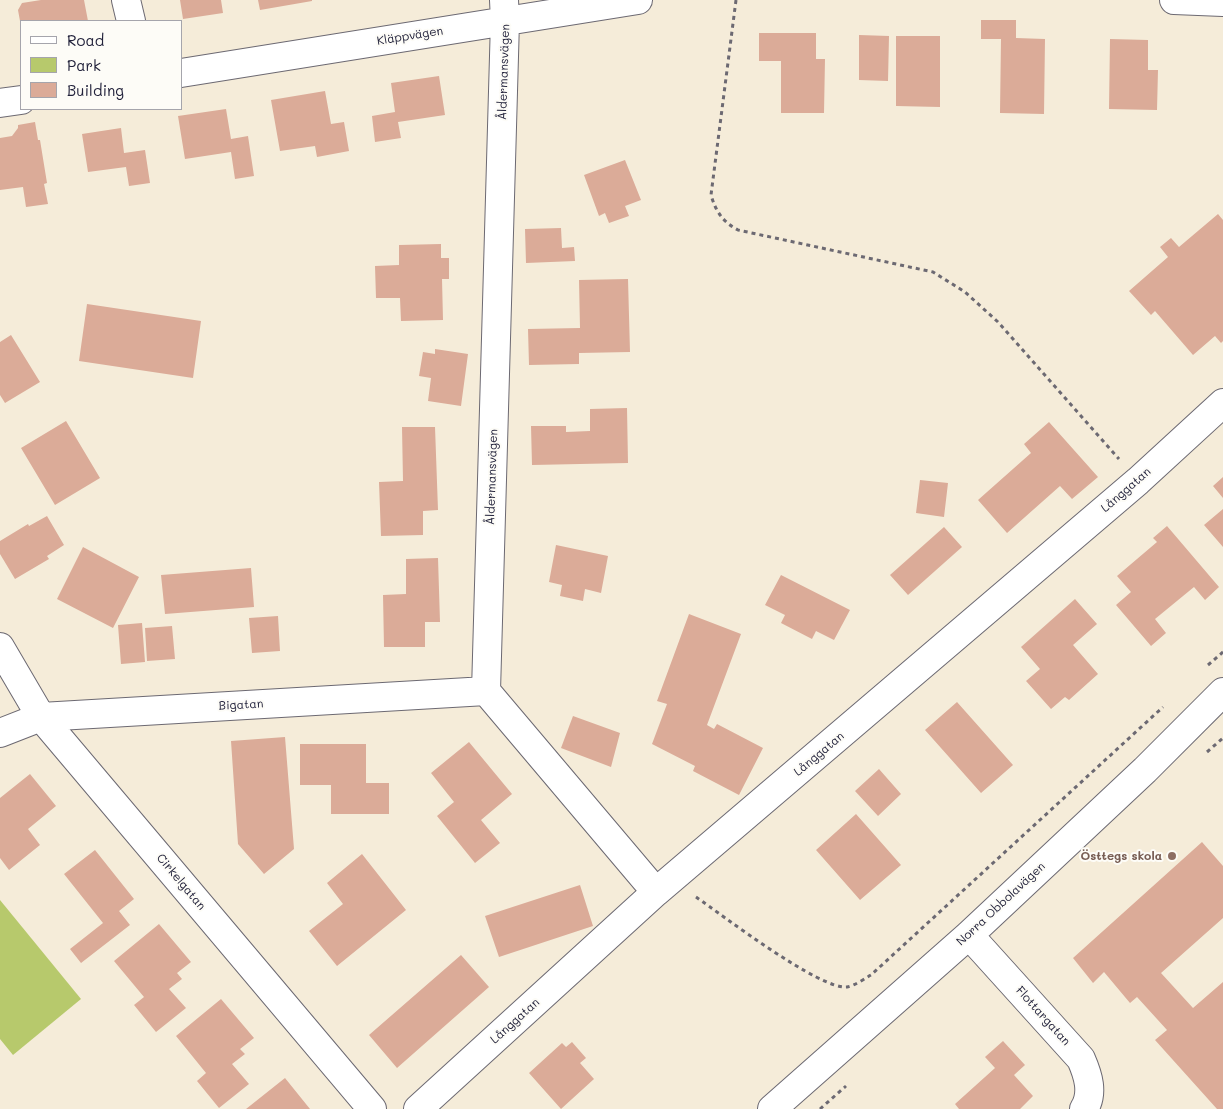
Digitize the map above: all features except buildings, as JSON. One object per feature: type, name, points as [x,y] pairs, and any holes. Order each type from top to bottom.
[{"type":"street","points":[[126,0],[131,20]]},
{"type":"street","name":"Kläppvägen","points":[[182,73],[505,10],[638,0]]},
{"type":"street","points":[[1174,0],[1223,2]]},
{"type":"street","name":"Åldermansvägen","points":[[486,690],[505,10]]},
{"type":"street","points":[[0,103],[20,100]]},
{"type":"street","name":"Långgatan","points":[[418,1109],[656,892],[1138,481],[1223,403]]},
{"type":"street","name":"Cirkelgatan","points":[[0,647],[41,717],[372,1109]]},
{"type":"street","points":[[486,690],[656,892]]},
{"type":"street","name":"Bigatan","points":[[0,733],[41,717],[486,690]]},
{"type":"street","name":"Norra Obbolavägen","points":[[772,1109],[969,935],[1144,770],[1223,692]]},
{"type":"street","name":"Flottargatan","points":[[969,935],[1082,1058],[1088,1074],[1090,1090],[1084,1109]]},
{"type":"path","points":[[736,0],[712,195],[714,207],[720,216],[727,224],[738,230],[933,272],[965,292],[998,322],[1138,481]]},
{"type":"path","points":[[1208,666],[1223,652]]},
{"type":"path","points":[[656,892],[690,893],[786,960],[827,983],[847,987],[871,975],[1164,706]]},
{"type":"green space","points":[[0,900],[81,999],[13,1055],[0,1039]]},
{"type":"place","name":"Östtegs skola","points":[[1172,856]]}]
